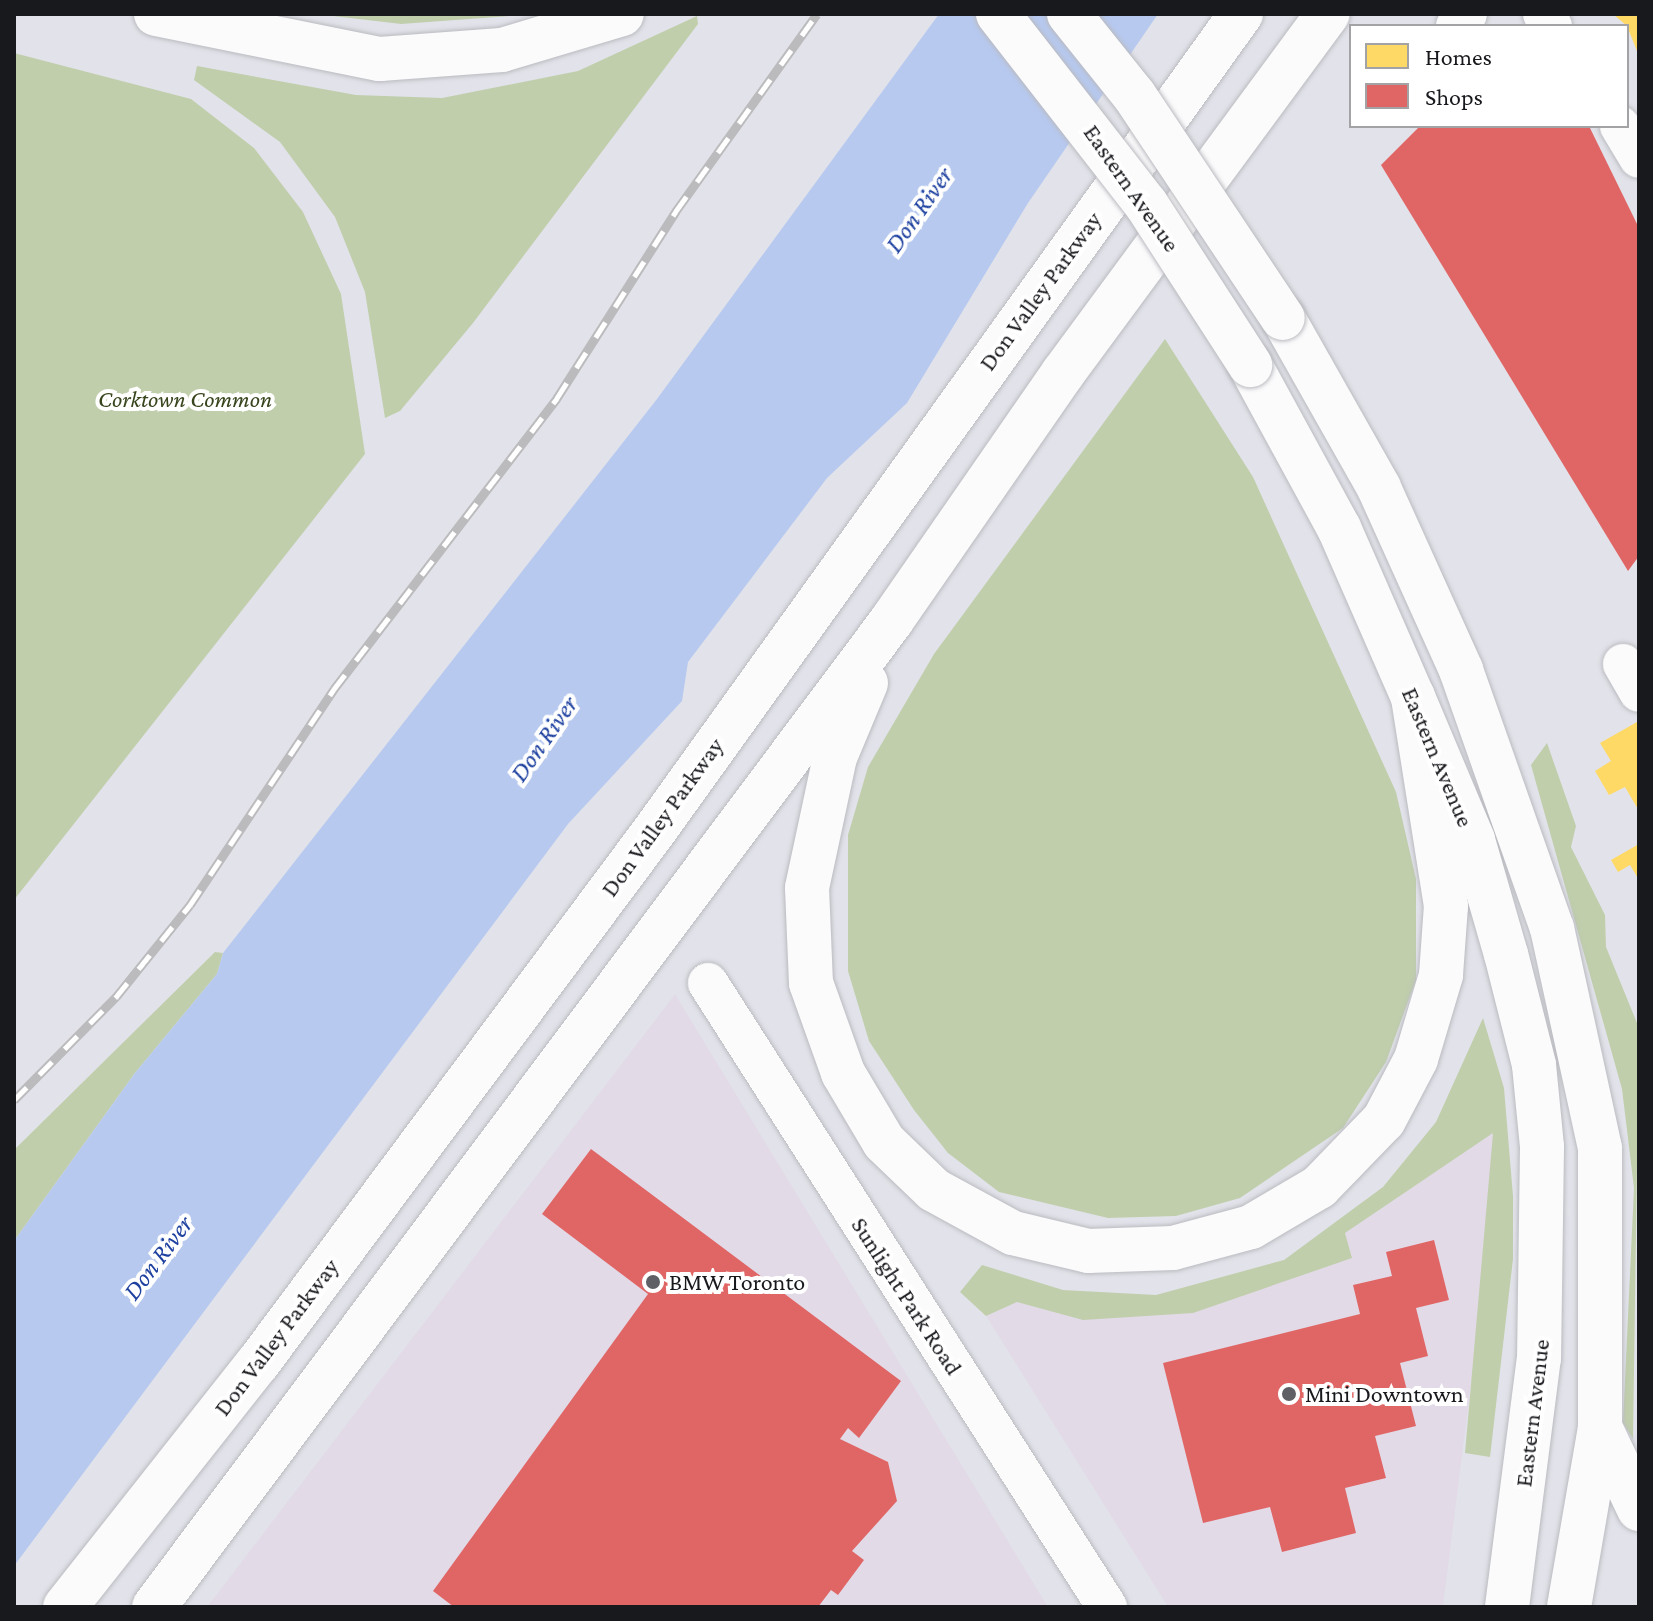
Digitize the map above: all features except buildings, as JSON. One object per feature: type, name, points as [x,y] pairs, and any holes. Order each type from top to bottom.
[{"type":"main road","points":[[156,14],[380,59],[502,50],[622,14]]},
{"type":"main road","name":"Eastern Avenue","points":[[998,14],[1146,204],[1250,365],[1339,528],[1473,840],[1534,1065],[1545,1225],[1539,1358],[1507,1607]]},
{"type":"main road","name":"Eastern Avenue","points":[[1069,14],[1134,95],[1283,318],[1379,488],[1461,670],[1552,928],[1600,1148],[1600,1427],[1569,1607]]},
{"type":"main road","name":"Don Valley Parkway","points":[[65,1607],[258,1363],[645,843],[1241,14]]},
{"type":"main road","points":[[154,1607],[892,620],[1063,373],[1328,14]]},
{"type":"main road","points":[[892,620],[835,757],[818,820],[807,888],[811,983],[843,1073],[884,1142],[934,1190],[1013,1233],[1088,1251],[1173,1248],[1251,1227],[1319,1187],[1384,1120],[1416,1059],[1441,975],[1446,906],[1413,697]]},
{"type":"main road","points":[[1600,1427],[1639,1509]]},
{"type":"street","points":[[1621,128],[1639,158]]},
{"type":"street","name":"Sunlight Park Road","points":[[708,983],[1107,1607]]},
{"type":"shaded area","name":"BMW Toronto","points":[[675,994],[1048,1607],[207,1607]]},
{"type":"shaded area","points":[[1494,1132],[1482,1297],[1443,1607],[1168,1607],[986,1316],[1017,1302],[1083,1320],[1352,1258],[1345,1233]]},
{"type":"green space","points":[[316,14],[536,14],[401,24]]},
{"type":"green space","points":[[697,16],[698,24],[473,323],[400,411],[385,418],[365,292],[335,217],[280,142],[194,80],[197,66],[356,95],[442,98],[578,71]]},
{"type":"green space","name":"Corktown Common","points":[[14,53],[191,99],[254,148],[303,212],[341,294],[365,454],[14,900]]},
{"type":"green space","points":[[1165,339],[1253,477],[1396,792],[1416,879],[1416,980],[1386,1062],[1343,1128],[1240,1198],[1176,1216],[1108,1218],[999,1192],[948,1153],[914,1110],[869,1041],[848,971],[848,835],[868,767],[934,654]]},
{"type":"green space","points":[[1547,743],[1576,826],[1571,847],[1605,915],[1606,947],[1639,1028],[1633,1439],[1623,1423],[1634,1188],[1622,1089],[1531,765]]},
{"type":"green space","points":[[215,952],[223,953],[217,974],[135,1073],[14,1241],[14,1150]]},
{"type":"green space","points":[[1483,1018],[1504,1088],[1513,1196],[1513,1259],[1490,1457],[1465,1453],[1493,1133],[1345,1233],[1352,1258],[1193,1313],[1083,1320],[1017,1302],[986,1316],[960,1292],[982,1265],[1063,1290],[1156,1295],[1284,1260],[1383,1187],[1436,1122]]},
{"type":"water","name":"Don River","points":[[939,14],[1158,14],[1028,203],[907,403],[827,478],[688,662],[682,701],[568,824],[14,1566],[14,1241],[135,1073],[217,974],[223,953],[657,399]]},
{"type":"railway","points":[[14,1100],[116,997],[190,905],[334,689],[557,398],[676,211],[817,14]]},
{"type":"place","name":"BMW Toronto","points":[[653,1282]]},
{"type":"place","name":"Mini Downtown","points":[[1289,1394]]}]
